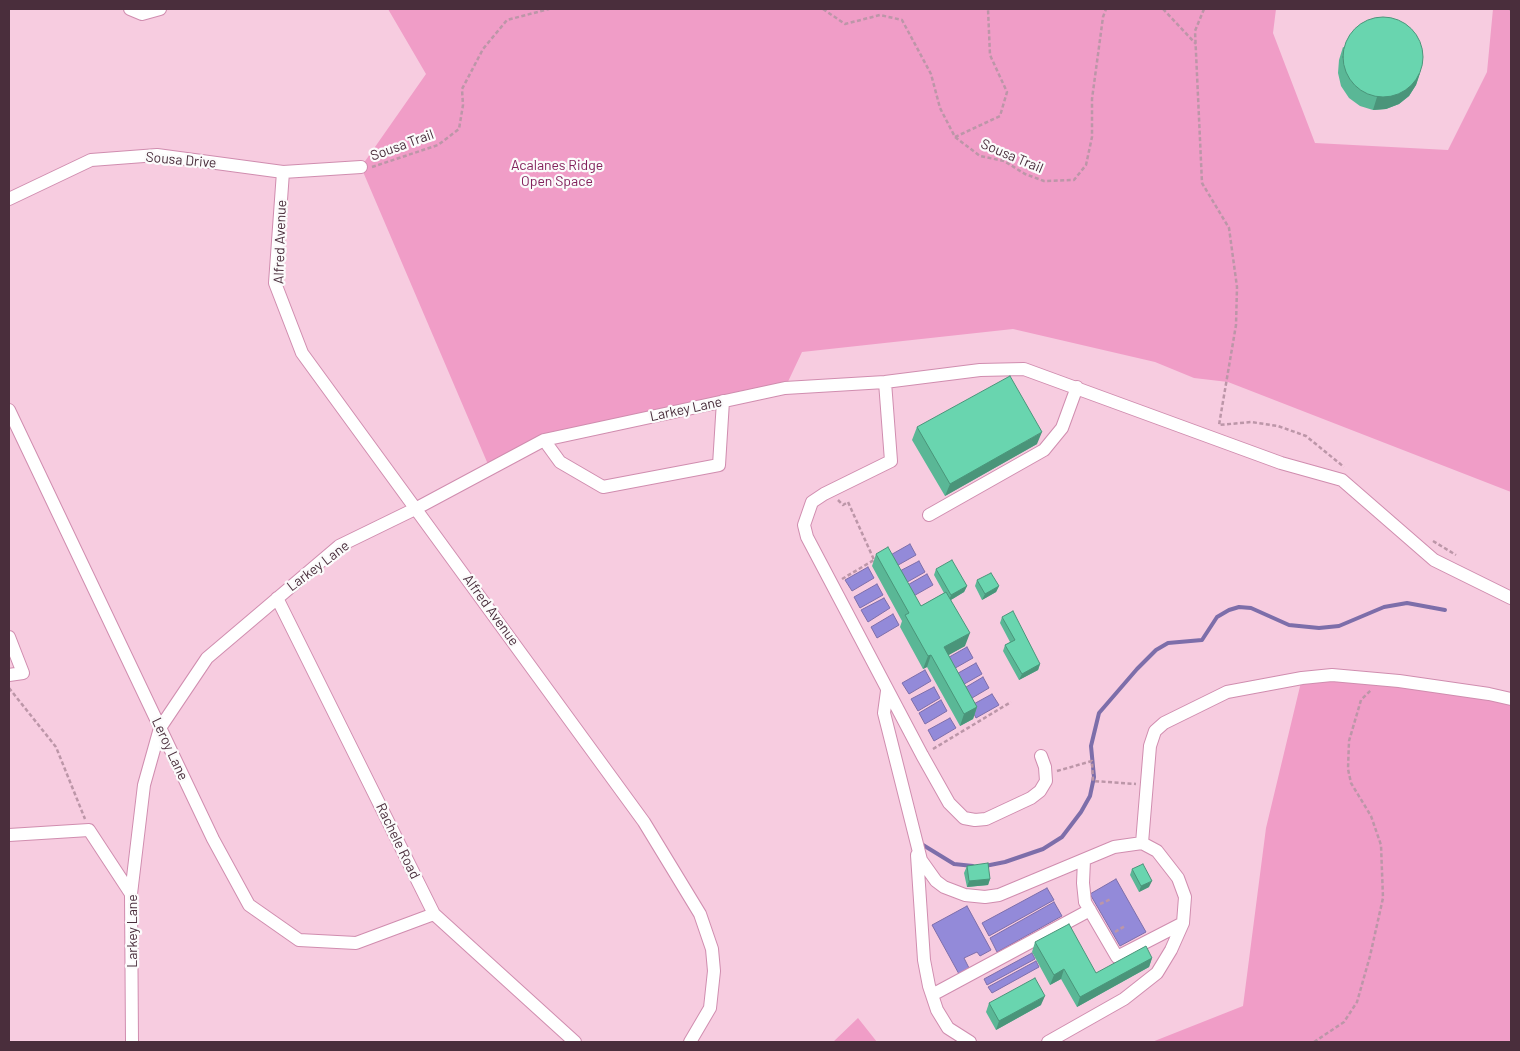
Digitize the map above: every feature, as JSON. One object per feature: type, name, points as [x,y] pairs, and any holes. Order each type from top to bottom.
[{"type":"street","points":[[130,9],[142,14],[160,9]]},
{"type":"street","name":"Sousa Drive","points":[[9,199],[91,160],[158,155],[282,172],[361,168]]},
{"type":"street","name":"Alfred Avenue","points":[[282,172],[275,283],[302,353],[644,822],[700,914],[712,949],[714,971],[710,1008],[690,1042]]},
{"type":"street","name":"Larkey Lane","points":[[132,1042],[131,894],[144,785],[160,728],[207,658],[339,546],[416,508],[544,440],[785,388],[886,382],[980,370],[1024,369],[1281,463],[1342,480],[1434,560],[1511,598]]},
{"type":"street","points":[[886,382],[892,461],[830,491],[812,502],[804,524],[807,537],[922,755],[949,803],[964,818],[986,819],[1031,798],[1040,791],[1046,781],[1040,756]]},
{"type":"street","points":[[929,514],[1044,450],[1062,428],[1077,387]]},
{"type":"street","points":[[544,440],[560,462],[602,487],[719,465],[724,401]]},
{"type":"street","name":"Leroy Lane","points":[[9,410],[213,839],[249,905],[299,940],[356,944],[434,914]]},
{"type":"street","name":"Rachele Road","points":[[277,598],[434,914],[575,1042]]},
{"type":"street","points":[[9,637],[23,673],[9,675]]},
{"type":"street","points":[[1142,843],[1150,746],[1155,731],[1164,723],[1227,692],[1302,678],[1332,675],[1399,680],[1489,694],[1511,700]]},
{"type":"street","points":[[887,691],[884,713],[916,845],[921,860],[936,881],[965,895],[985,897],[999,895],[1114,848],[1142,843],[1157,851],[1178,878],[1185,897],[1183,923],[1172,950],[1157,973],[1124,999],[1048,1042]]},
{"type":"street","points":[[9,836],[89,830],[131,894]]},
{"type":"street","points":[[916,845],[924,960],[932,995],[937,1010],[948,1028],[970,1042]]},
{"type":"street","points":[[1084,860],[1083,883],[1086,902],[1117,957],[1183,923]]},
{"type":"street","points":[[932,995],[1090,910]]},
{"type":"path","name":"Sousa Trail","points":[[361,168],[367,169],[438,145],[459,129],[463,105],[462,89],[483,50],[507,20],[549,9]]},
{"type":"path","name":"Sousa Trail","points":[[823,9],[845,24],[880,15],[902,20],[931,74],[940,108],[955,137],[980,156],[1004,161],[1026,174],[1044,181],[1074,180],[1086,165],[1092,137],[1092,99],[1103,17],[1106,9]]},
{"type":"path","points":[[955,137],[1000,116],[1007,92],[990,55],[988,9]]},
{"type":"path","points":[[1163,9],[1198,45]]},
{"type":"path","points":[[1204,9],[1196,30],[1202,183],[1229,228],[1237,287],[1236,325],[1219,425]]},
{"type":"path","points":[[830,491],[842,505],[848,502],[875,562],[832,584]]},
{"type":"path","points":[[1314,1042],[1344,1022],[1356,1002],[1370,956],[1383,898],[1381,845],[1371,816],[1351,783],[1348,769],[1349,741],[1361,700],[1374,687]]},
{"type":"path","points":[[9,688],[56,747],[89,830]]},
{"type":"path","points":[[922,755],[1011,702]]},
{"type":"path","points":[[1045,775],[1092,761],[1093,781],[1147,785]]},
{"type":"green space","name":"Acalanes Ridge Open Space","points":[[388,9],[1276,9],[1273,33],[1315,143],[1448,150],[1487,72],[1493,9],[1511,9],[1511,492],[1228,382],[1194,378],[1155,362],[1013,329],[802,352],[785,388],[544,440],[490,469],[361,167],[426,74]]},
{"type":"green space","points":[[1332,675],[1511,699],[1511,1042],[1152,1042],[1243,1006],[1266,828],[1302,678]]},
{"type":"green space","points":[[858,1018],[877,1042],[833,1042]]},
{"type":"shaded area","points":[[910,544],[916,555],[893,568],[887,557]]},
{"type":"shaded area","points":[[919,561],[925,572],[902,585],[896,573]]},
{"type":"shaded area","points":[[868,567],[874,578],[852,591],[845,580]]},
{"type":"shaded area","points":[[927,574],[933,585],[910,598],[904,587]]},
{"type":"shaded area","points":[[877,584],[883,595],[860,608],[854,597]]},
{"type":"shaded area","points":[[884,598],[890,608],[868,622],[861,610]]},
{"type":"shaded area","points":[[893,614],[899,625],[877,638],[871,627]]},
{"type":"shaded area","points":[[967,647],[973,658],[950,671],[944,660]]},
{"type":"shaded area","points":[[976,663],[982,674],[959,687],[953,676]]},
{"type":"shaded area","points":[[925,670],[931,681],[909,694],[902,683]]},
{"type":"shaded area","points":[[983,677],[989,688],[967,701],[961,690]]},
{"type":"shaded area","points":[[934,687],[940,698],[918,711],[911,699]]},
{"type":"shaded area","points":[[992,694],[999,705],[976,718],[970,706]]},
{"type":"shaded area","points":[[941,700],[947,711],[925,724],[919,713]]},
{"type":"shaded area","points":[[950,718],[956,728],[934,741],[928,730]]},
{"type":"shaded area","points":[[1116,879],[1146,932],[1120,946],[1090,894]]},
{"type":"shaded area","points":[[1047,888],[1054,900],[989,936],[982,923]]},
{"type":"shaded area","points":[[1054,902],[1062,916],[997,952],[990,938]]},
{"type":"shaded area","points":[[967,906],[991,950],[980,956],[977,952],[964,958],[969,968],[959,974],[932,925]]},
{"type":"shaded area","points":[[1032,953],[1035,959],[987,985],[984,979]]},
{"type":"shaded area","points":[[1036,961],[1039,967],[992,993],[988,987]]},
{"type":"building","points":[[1383,17],[1398,20],[1411,29],[1420,42],[1423,57],[1420,72],[1411,85],[1398,94],[1383,97],[1368,94],[1355,85],[1346,72],[1343,57],[1346,42],[1355,29],[1368,20]]},
{"type":"building","points":[[1010,376],[1042,432],[950,484],[917,427]]},
{"type":"building","points":[[888,547],[921,606],[946,592],[970,633],[944,647],[977,707],[964,714],[931,655],[928,656],[905,615],[909,613],[876,554]]},
{"type":"building","points":[[952,560],[967,586],[951,595],[936,569]]},
{"type":"building","points":[[991,573],[999,586],[985,594],[977,580]]},
{"type":"building","points":[[1013,611],[1040,664],[1022,674],[1005,645],[1015,640],[1002,617]]},
{"type":"building","points":[[988,863],[990,879],[969,881],[967,866]]},
{"type":"building","points":[[1143,864],[1152,881],[1141,886],[1132,869]]},
{"type":"building","points":[[1069,924],[1096,973],[1146,946],[1152,958],[1080,997],[1064,969],[1054,975],[1035,942]]},
{"type":"building","points":[[1035,978],[1045,996],[999,1021],[989,1003]]},
{"type":"waterway","points":[[985,866],[1005,862],[1043,849],[1062,837],[1081,812],[1090,796],[1094,777],[1091,746],[1099,713],[1137,669],[1156,650],[1168,643],[1202,640],[1217,617],[1239,607],[1251,608],[1289,625],[1319,628],[1339,626],[1384,607],[1407,603],[1445,610]]},
{"type":"waterway","points":[[923,845],[954,864],[973,866]]}]
